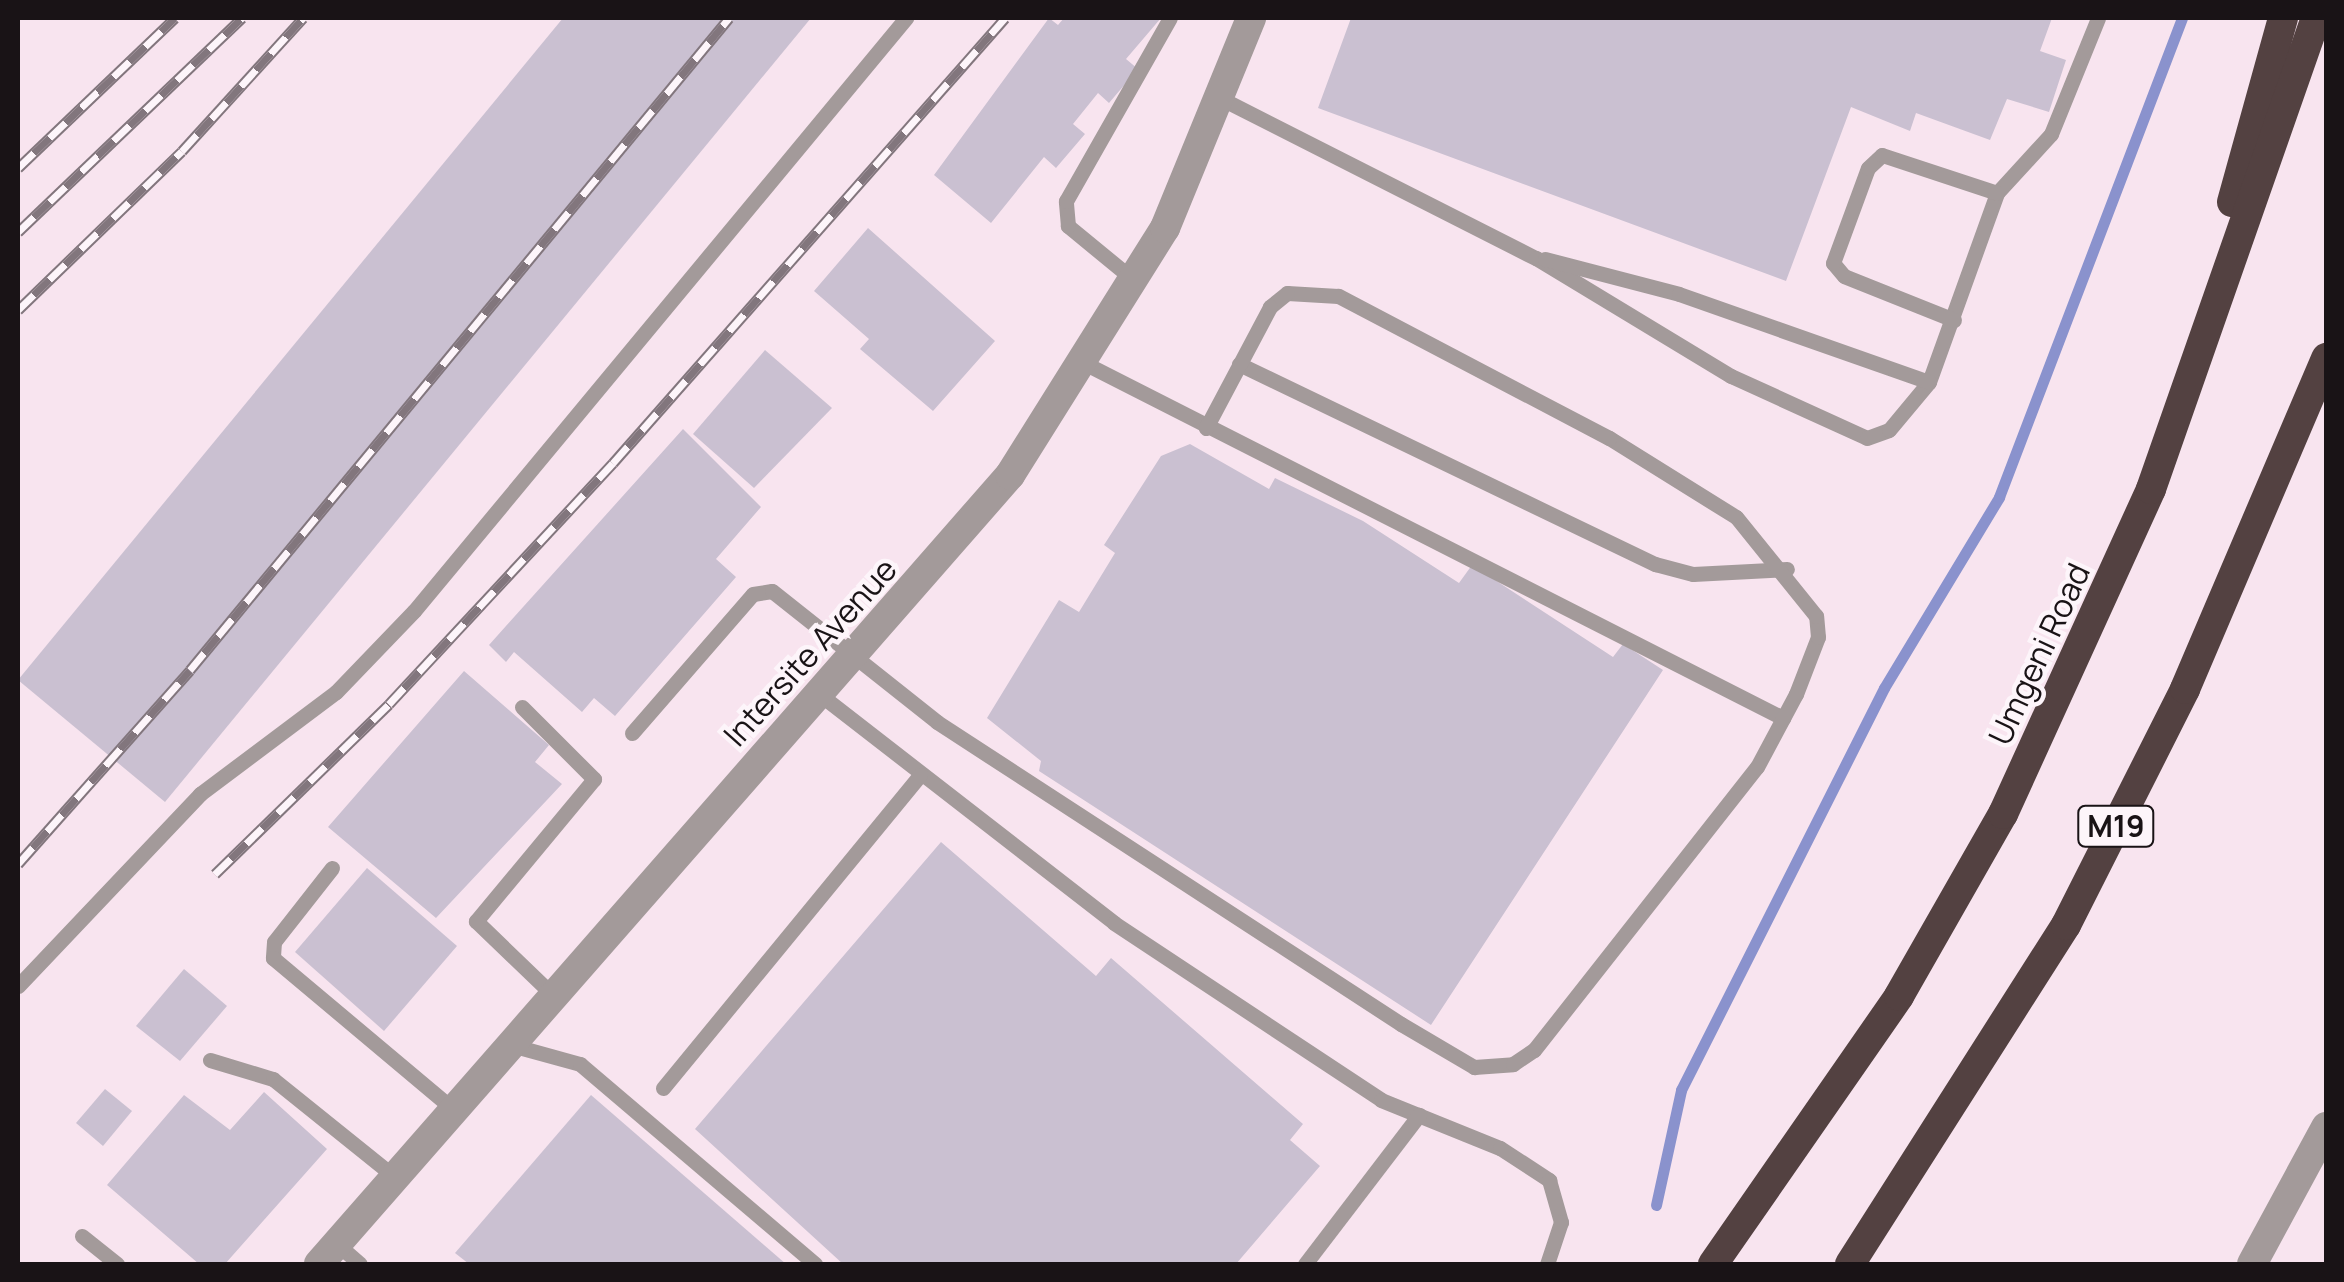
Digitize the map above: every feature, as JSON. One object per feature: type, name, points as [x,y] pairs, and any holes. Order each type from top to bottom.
[{"type":"highway","points":[[2151,489],[2284,18]]},
{"type":"highway","name":"Umgeni Road","points":[[1713,1264],[1899,996],[2003,814],[2151,489],[2316,18]]},
{"type":"highway","name":"M19","points":[[1850,1264],[2066,925],[2185,690],[2326,358]]},
{"type":"street","name":"Intersite Avenue","points":[[328,1254],[1010,475],[1086,364],[1136,281],[1220,98],[1251,18]]},
{"type":"street","points":[[2252,1264],[2326,1127]]},
{"type":"lane","points":[[18,986],[200,794],[336,692],[414,611],[906,18]]},
{"type":"lane","points":[[1136,281],[1068,226],[1066,201],[1170,18]]},
{"type":"lane","points":[[1220,98],[1536,258],[1730,376],[1854,435],[1889,430],[1929,382],[1997,193],[2051,134],[2098,18]]},
{"type":"lane","points":[[1954,320],[1834,264],[1868,168],[1882,155],[1997,193]]},
{"type":"lane","points":[[1536,258],[1661,288],[1929,382]]},
{"type":"lane","points":[[632,733],[762,590],[789,598],[855,654],[1054,802],[1402,1024],[1494,1070],[1534,1050],[1757,767],[1784,718],[1818,637],[1787,569],[1736,517],[1609,438],[1338,296],[1287,293],[1240,364],[1206,428]]},
{"type":"lane","points":[[1086,364],[1784,718]]},
{"type":"lane","points":[[1240,364],[1655,564],[1693,574],[1787,569]]},
{"type":"lane","points":[[818,693],[1114,924],[1419,1115],[1500,1148],[1549,1180],[1562,1222],[1548,1264]]},
{"type":"lane","points":[[522,708],[594,779],[476,922],[554,996]]},
{"type":"lane","points":[[662,1088],[920,775]]},
{"type":"lane","points":[[332,868],[274,942],[274,958],[454,1110]]},
{"type":"lane","points":[[511,1045],[580,1064],[815,1264]]},
{"type":"lane","points":[[210,1060],[273,1079],[395,1177]]},
{"type":"lane","points":[[1305,1264],[1419,1115]]},
{"type":"lane","points":[[82,1236],[118,1264]]},
{"type":"lane","points":[[328,1254],[360,1264]]},
{"type":"building","points":[[563,18],[811,18],[165,802],[18,680]]},
{"type":"building","points":[[1049,18],[1058,25],[1064,18],[1161,18],[1126,59],[1138,69],[1109,103],[1098,93],[1073,124],[1085,134],[1056,168],[1044,157],[991,223],[934,175]]},
{"type":"building","points":[[1351,18],[2052,18],[2040,51],[2066,60],[2049,112],[2007,99],[1990,140],[1916,113],[1910,131],[1851,107],[1786,281],[1318,108]]},
{"type":"building","points":[[868,228],[995,341],[933,411],[860,349],[869,339],[814,291]]},
{"type":"building","points":[[765,350],[832,408],[754,488],[693,434]]},
{"type":"building","points":[[683,429],[761,507],[716,559],[736,577],[615,716],[594,698],[582,712],[514,652],[506,662],[489,645]]},
{"type":"building","points":[[1190,444],[1269,489],[1275,478],[1363,521],[1459,583],[1472,565],[1613,657],[1623,644],[1663,670],[1431,1025],[1039,771],[1041,761],[987,718],[1059,600],[1079,612],[1115,553],[1104,545],[1161,456]]},
{"type":"building","points":[[464,671],[549,745],[535,762],[562,784],[436,918],[328,827]]},
{"type":"building","points":[[941,842],[1096,976],[1111,958],[1303,1124],[1290,1140],[1320,1166],[1236,1264],[843,1264],[695,1129]]},
{"type":"building","points":[[367,868],[457,946],[384,1031],[295,952]]},
{"type":"building","points":[[184,969],[227,1006],[180,1061],[136,1026]]},
{"type":"building","points":[[105,1089],[132,1111],[103,1146],[76,1123]]},
{"type":"building","points":[[264,1092],[327,1149],[225,1264],[199,1264],[107,1185],[184,1095],[230,1130]]},
{"type":"building","points":[[591,1095],[786,1264],[469,1264],[455,1253]]},
{"type":"waterway","points":[[1656,1205],[1681,1090],[1884,688],[1999,497],[2182,18]]},
{"type":"railway","points":[[18,168],[175,18]]},
{"type":"railway","points":[[18,232],[242,18]]},
{"type":"railway","points":[[18,310],[182,151],[303,18]]},
{"type":"railway","points":[[18,864],[190,670],[729,18]]},
{"type":"railway","points":[[215,874],[389,704],[613,463],[1005,18]]}]
